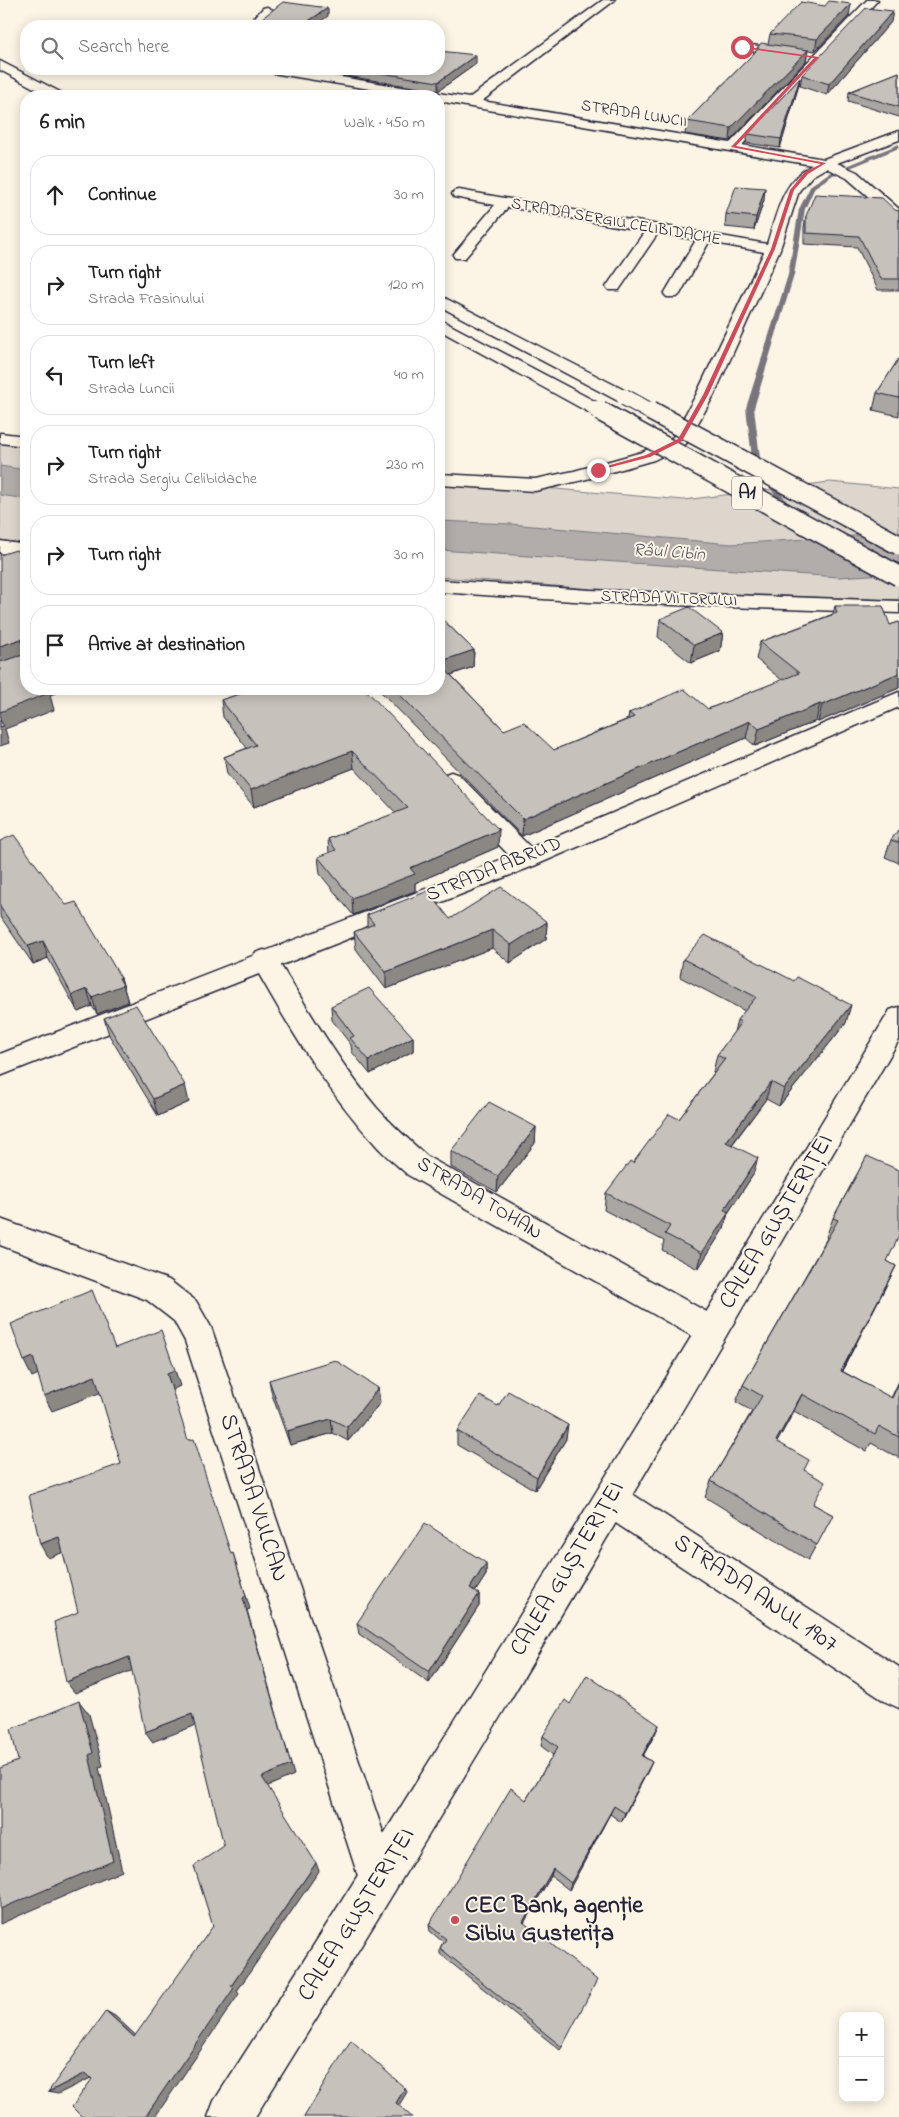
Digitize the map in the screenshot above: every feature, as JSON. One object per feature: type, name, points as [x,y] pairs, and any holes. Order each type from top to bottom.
[{"type":"main road","points":[[471,103],[610,0]]},
{"type":"main road","points":[[733,147],[873,0]]},
{"type":"main road","points":[[258,20],[267,10]]},
{"type":"main road","points":[[742,47],[817,57]]},
{"type":"main road","points":[[0,65],[47,90]]},
{"type":"main road","points":[[308,75],[396,90]]},
{"type":"main road","name":"STRADA LUNCII","points":[[445,98],[828,165],[852,175],[898,213]]},
{"type":"main road","points":[[445,480],[534,485],[577,476],[648,456],[680,440],[706,395],[773,249],[792,190],[807,173],[899,135]]},
{"type":"main road","name":"STRADA SERGIU CELIBIDACHE","points":[[459,194],[773,249]]},
{"type":"main road","points":[[460,255],[504,203]]},
{"type":"main road","points":[[614,287],[653,229]]},
{"type":"main road","points":[[672,294],[705,237]]},
{"type":"main road","name":"A1","points":[[445,303],[899,545]]},
{"type":"main road","name":"A1","points":[[445,327],[596,408],[899,576]]},
{"type":"main road","points":[[0,438],[20,440]]},
{"type":"main road","points":[[0,547],[20,550]]},
{"type":"main road","name":"STRADA VIITORULUI","points":[[445,586],[589,596],[899,607]]},
{"type":"main road","name":"STRADA ABRUD","points":[[0,1065],[527,858],[899,699]]},
{"type":"main road","points":[[438,766],[527,858]]},
{"type":"main road","name":"STRADA TOHAN","points":[[264,960],[328,1063],[353,1097],[383,1134],[418,1166],[712,1331]]},
{"type":"main road","name":"CALEA GUȘTERIȚEI","points":[[230,2117],[346,1935],[611,1500],[899,1017]]},
{"type":"main road","name":"STRADA VULCAN","points":[[0,1232],[158,1290],[185,1311],[200,1337],[379,1879]]},
{"type":"main road","name":"STRADA ANUL 1907","points":[[611,1500],[899,1689]]},
{"type":"shaded area","points":[[0,435],[20,437],[20,543],[0,540]]},
{"type":"shaded area","points":[[445,480],[684,500],[830,482],[899,489],[899,600],[593,589],[445,577]]},
{"type":"water","points":[[0,466],[20,469],[20,498],[0,495]]},
{"type":"water","name":"Râul Cibin","points":[[445,521],[511,524],[731,544],[899,533],[899,573],[839,577],[445,550]]},
{"type":"building","points":[[829,1],[851,4],[817,39],[770,34],[801,2],[825,6]]},
{"type":"building","points":[[283,2],[328,8],[310,20],[260,20]]},
{"type":"building","points":[[866,8],[893,11],[829,84],[802,75]]},
{"type":"building","points":[[761,43],[808,50],[731,128],[687,121],[759,48],[757,48]]},
{"type":"building","points":[[445,52],[476,55],[438,82],[394,75],[445,75]]},
{"type":"building","points":[[899,72],[899,107],[849,92]]},
{"type":"building","points":[[800,78],[781,139],[748,134]]},
{"type":"building","points":[[736,186],[765,188],[756,217],[726,214]]},
{"type":"building","points":[[815,194],[882,198],[895,210],[899,211],[899,279],[881,279],[859,236],[806,233],[806,216]]},
{"type":"building","points":[[899,358],[899,398],[877,393]]},
{"type":"building","points":[[16,550],[20,555],[20,639],[0,646],[0,555]]},
{"type":"building","points":[[835,606],[883,606],[890,625],[899,622],[899,673],[759,729],[750,721],[523,819],[400,695],[445,695],[445,669],[504,730],[524,722],[554,750],[634,717],[629,713],[684,689],[708,709],[799,673],[760,642],[837,613]]},
{"type":"building","points":[[689,607],[723,633],[694,645],[660,619]]},
{"type":"building","points":[[445,622],[474,650],[445,660]]},
{"type":"building","points":[[20,656],[20,695],[44,695],[0,712],[0,662]]},
{"type":"building","points":[[236,695],[371,695],[499,830],[410,868],[415,874],[352,898],[318,857],[336,850],[328,839],[408,808],[352,751],[251,790],[224,757],[256,745],[221,700]]},
{"type":"building","points":[[899,829],[899,843],[891,840]]},
{"type":"building","points":[[14,835],[66,905],[76,902],[121,978],[119,978],[123,985],[92,997],[87,989],[72,995],[43,941],[28,946],[0,907],[0,841]]},
{"type":"building","points":[[501,887],[547,922],[511,945],[492,930],[386,972],[354,932],[374,924],[367,915],[428,891],[450,919]]},
{"type":"building","points":[[705,935],[794,981],[797,977],[851,1005],[784,1089],[771,1082],[726,1142],[758,1158],[724,1210],[729,1212],[702,1253],[665,1234],[670,1226],[606,1193],[630,1161],[633,1163],[669,1114],[679,1119],[725,1059],[717,1055],[741,1022],[737,1020],[756,997],[683,959]]},
{"type":"building","points":[[369,988],[413,1037],[369,1060],[350,1038],[354,1036],[331,1006]]},
{"type":"building","points":[[136,1005],[185,1085],[153,1099],[104,1018]]},
{"type":"building","points":[[489,1102],[536,1127],[498,1176],[451,1151]]},
{"type":"building","points":[[867,1156],[899,1170],[899,1236],[887,1261],[896,1266],[841,1371],[892,1398],[899,1383],[899,1437],[879,1426],[875,1434],[802,1394],[776,1441],[809,1460],[804,1470],[825,1482],[813,1504],[833,1515],[817,1545],[711,1481],[762,1396],[743,1385],[838,1220],[833,1218]]},
{"type":"building","points":[[92,1290],[115,1348],[161,1330],[175,1370],[167,1374],[188,1440],[194,1439],[231,1554],[233,1553],[246,1596],[243,1598],[291,1765],[262,1777],[316,1863],[231,1986],[234,1988],[145,2117],[82,2117],[72,2107],[92,2079],[86,2073],[48,2092],[106,2011],[134,2037],[213,1926],[194,1866],[224,1846],[192,1714],[145,1732],[129,1657],[66,1682],[54,1622],[78,1612],[59,1537],[40,1544],[29,1495],[121,1464],[95,1376],[44,1396],[33,1357],[24,1361],[11,1324]]},
{"type":"building","points":[[335,1360],[378,1388],[347,1427],[331,1419],[287,1431],[269,1380]]},
{"type":"building","points":[[508,1391],[568,1425],[537,1477],[457,1431],[480,1396],[498,1406]]},
{"type":"building","points":[[425,1523],[486,1563],[470,1588],[479,1594],[429,1672],[357,1623]]},
{"type":"building","points":[[587,1675],[659,1725],[642,1756],[652,1762],[625,1813],[614,1806],[571,1883],[553,1869],[523,1922],[597,1980],[562,2047],[440,1948],[446,1939],[429,1925],[511,1788],[526,1800],[558,1747],[543,1736],[565,1700],[570,1704]]},
{"type":"building","points":[[79,1701],[93,1753],[89,1755],[113,1861],[0,1909],[0,1768],[18,1761],[11,1729]]},
{"type":"building","points":[[351,2040],[405,2088],[396,2103],[412,2117],[304,2117]]},
{"type":"waterway","points":[[791,511],[785,505],[756,458],[750,408],[791,275],[802,209],[813,186],[831,174],[899,146]]},
{"type":"place","name":"CEC Bank, agenție Sibiu Gusterița","points":[[455,1920]]},
{"type":"route","points":[[598,470],[648,456],[680,440],[706,395],[773,249],[792,190],[807,173],[824,163],[733,147],[817,57],[742,47]]}]
